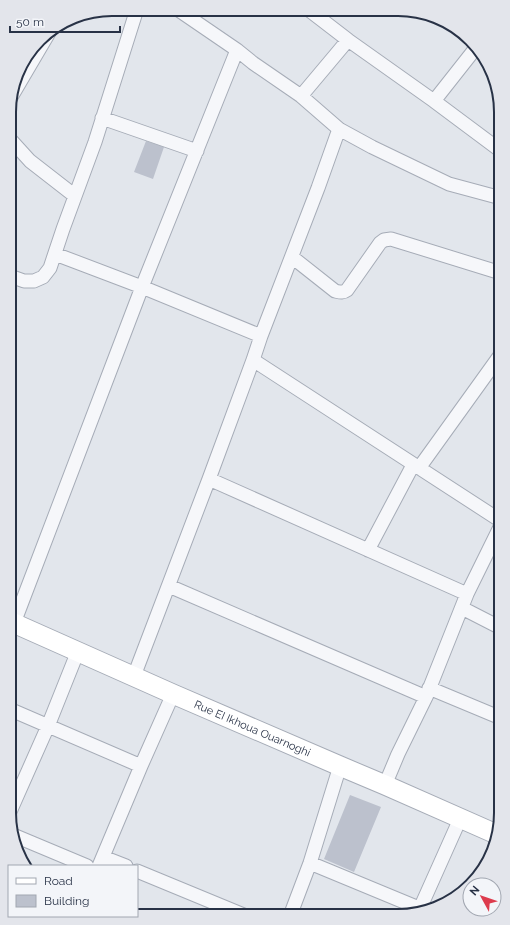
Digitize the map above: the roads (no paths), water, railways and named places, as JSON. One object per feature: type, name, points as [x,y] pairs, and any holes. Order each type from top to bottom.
[{"type":"street","points":[[16,278],[24,281],[34,281],[43,277],[50,268],[102,118],[135,16]]},
{"type":"street","points":[[186,16],[302,96],[339,129],[372,147],[448,184],[494,196]]},
{"type":"street","points":[[317,16],[494,146]]},
{"type":"street","points":[[302,96],[348,40]]},
{"type":"street","points":[[16,612],[142,286],[237,50]]},
{"type":"street","points":[[434,101],[473,53]]},
{"type":"street","points":[[102,118],[197,150]]},
{"type":"street","points":[[134,676],[339,129]]},
{"type":"street","points":[[16,146],[30,161],[75,196]]},
{"type":"street","points":[[292,257],[339,292],[344,292],[347,290],[380,243],[387,239],[494,271]]},
{"type":"street","points":[[55,254],[142,286],[261,336]]},
{"type":"street","points":[[253,360],[494,516]]},
{"type":"street","points":[[368,550],[416,466],[494,363]]},
{"type":"street","points":[[209,479],[467,594]]},
{"type":"street","points":[[385,785],[398,754],[428,692],[467,594],[494,540]]},
{"type":"street","points":[[169,586],[428,692],[494,716]]},
{"type":"street","points":[[462,608],[494,624]]},
{"type":"street","name":"Rue EI Ikhoua Ouarnoghi","points":[[16,627],[78,651],[173,694],[492,832]]},
{"type":"street","points":[[16,798],[48,726],[78,651]]},
{"type":"street","points":[[121,865],[101,861],[173,694]]},
{"type":"street","points":[[16,712],[141,766]]},
{"type":"street","points":[[293,909],[310,863],[340,766]]},
{"type":"street","points":[[424,905],[460,819]]},
{"type":"street","points":[[19,837],[85,865]]},
{"type":"street","points":[[310,863],[414,908]]},
{"type":"street","points":[[138,871],[229,909]]}]
